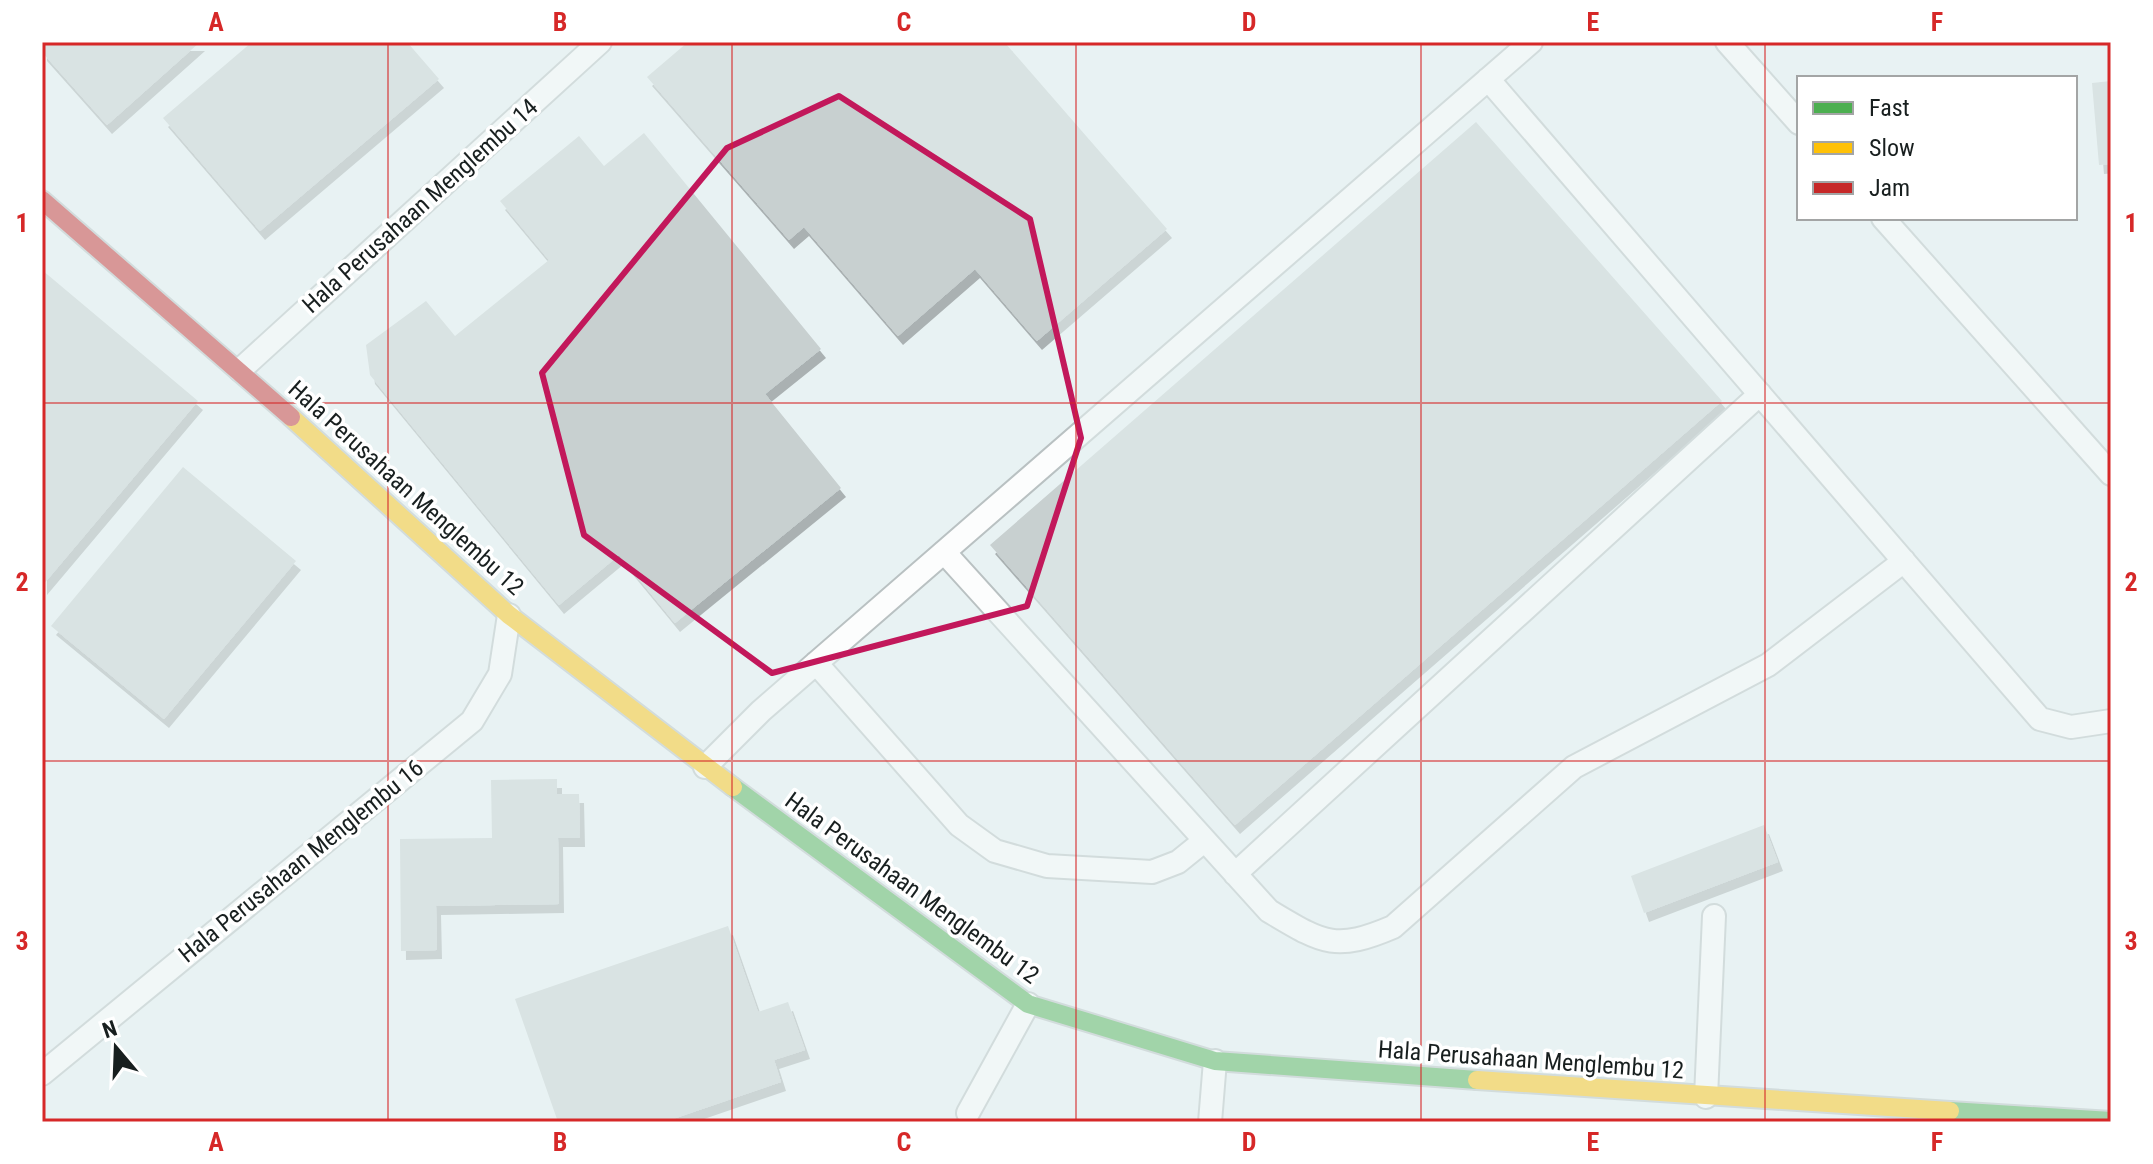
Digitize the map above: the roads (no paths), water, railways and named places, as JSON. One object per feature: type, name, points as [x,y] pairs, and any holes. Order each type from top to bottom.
[{"type":"street","name":"Hala Perusahaan Menglembu 12","points":[[42,200],[240,370],[509,615],[705,767],[1028,1004],[1215,1061],[1706,1097],[2111,1121]]},
{"type":"lane","name":"Hala Perusahaan Menglembu 14","points":[[240,370],[600,42]]},
{"type":"lane","points":[[705,767],[816,663],[1531,42]]},
{"type":"lane","points":[[1727,42],[1797,121]]},
{"type":"lane","points":[[1488,79],[2040,719],[2071,727],[2111,721]]},
{"type":"lane","points":[[1885,220],[2111,474]]},
{"type":"lane","points":[[1235,874],[1760,394]]},
{"type":"lane","points":[[944,552],[1269,911],[1315,938],[1356,942],[1393,927],[1574,767],[1768,665],[1904,561]]},
{"type":"lane","name":"Hala Perusahaan Menglembu 16","points":[[42,1074],[472,721],[500,674],[509,615]]},
{"type":"lane","points":[[816,663],[959,825],[995,851],[1047,866],[1152,872],[1178,862],[1204,841]]},
{"type":"lane","points":[[1706,1097],[1714,916]]},
{"type":"lane","points":[[968,1113],[1028,1004]]},
{"type":"lane","points":[[1210,1122],[1215,1061]]}]
